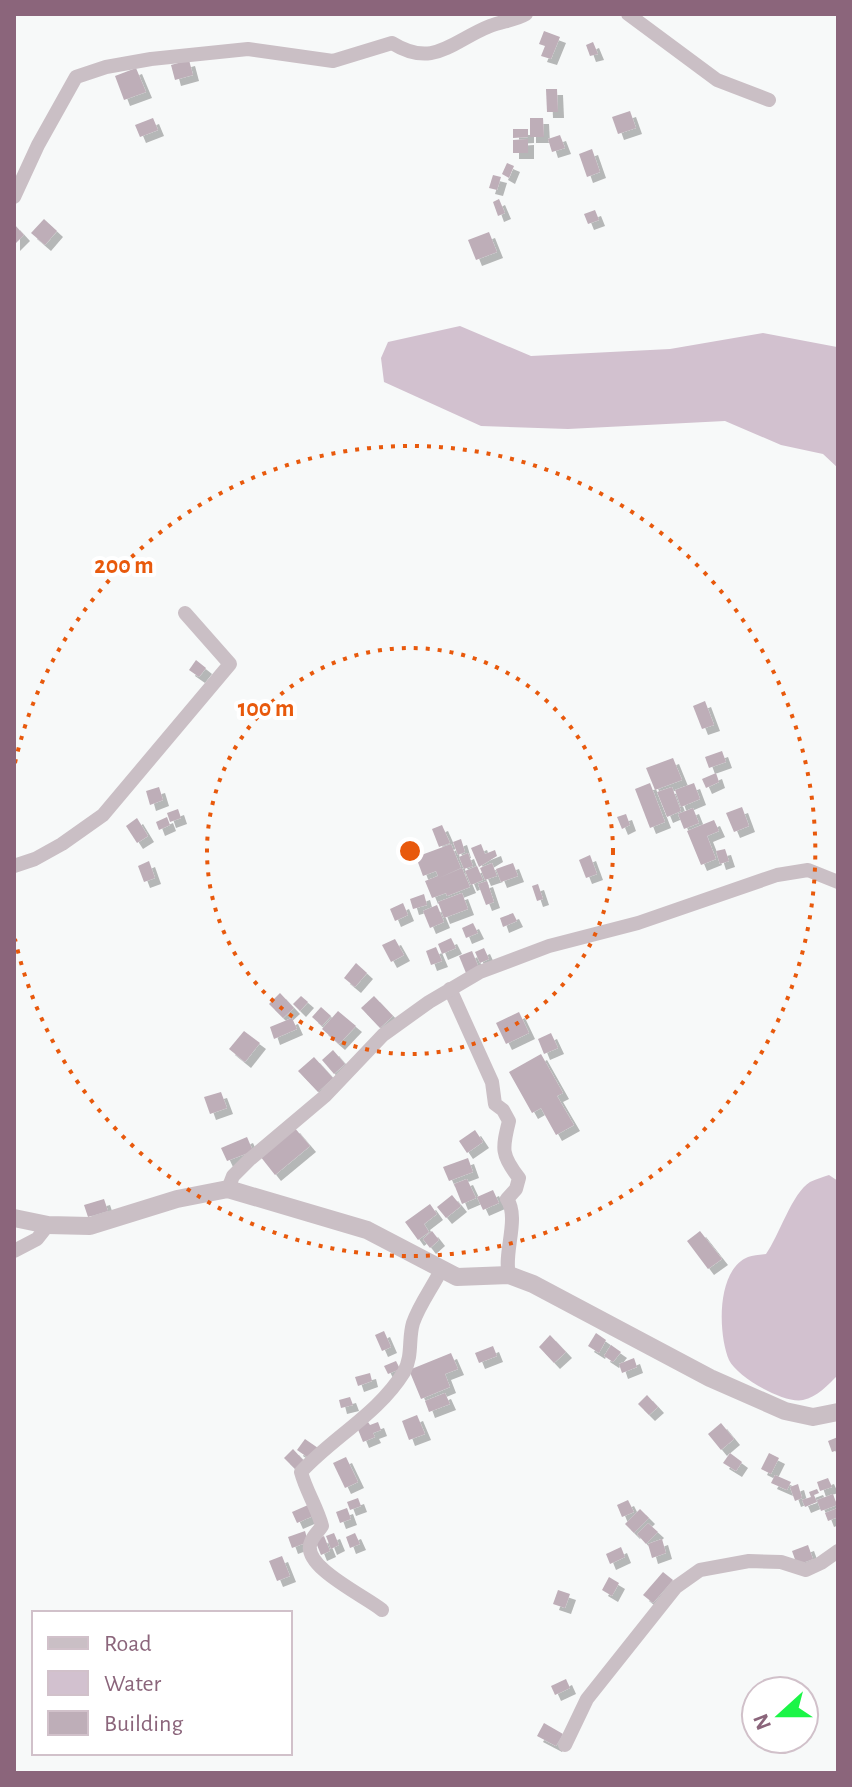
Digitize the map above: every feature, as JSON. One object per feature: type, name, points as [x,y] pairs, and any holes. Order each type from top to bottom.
[{"type":"street","points":[[14,197],[38,145],[76,77],[106,67],[151,59],[248,49],[333,61],[392,43],[411,55],[444,50],[491,26],[526,14]]},
{"type":"street","points":[[628,14],[717,80],[769,100]]},
{"type":"street","points":[[14,866],[62,844],[103,815],[230,664],[185,613]]},
{"type":"street","points":[[228,1189],[233,1176],[249,1160],[325,1096],[383,1035],[480,972],[549,946],[638,923],[777,875],[808,870],[838,882]]},
{"type":"street","points":[[450,989],[492,1082],[495,1104],[509,1121],[503,1143],[504,1160],[519,1178],[516,1189],[507,1199],[512,1206],[506,1266],[509,1275]]},
{"type":"street","points":[[14,1218],[48,1225],[90,1226],[177,1199],[228,1189],[367,1230],[457,1277],[509,1275],[533,1284],[710,1378],[785,1411],[813,1417],[838,1412]]},
{"type":"street","points":[[14,1251],[37,1239],[48,1225]]},
{"type":"street","points":[[382,1610],[318,1567],[310,1551],[310,1543],[322,1526],[301,1472],[321,1450],[364,1417],[403,1372],[411,1356],[412,1327],[421,1303],[442,1268]]},
{"type":"street","points":[[565,1745],[587,1699],[676,1587],[700,1570],[749,1561],[781,1562],[806,1570],[838,1551]]},
{"type":"water","points":[[460,326],[531,356],[670,349],[763,333],[837,347],[838,468],[823,454],[781,445],[725,421],[568,429],[481,426],[384,382],[381,358],[388,342]]},
{"type":"water","points":[[829,1175],[838,1181],[838,1375],[813,1396],[795,1400],[773,1394],[734,1367],[725,1349],[722,1304],[730,1275],[738,1264],[748,1257],[766,1254],[797,1195],[810,1182]]},
{"type":"building","points":[[544,31],[560,37],[551,59],[541,56],[545,46],[539,44]]},
{"type":"building","points":[[593,42],[598,54],[590,56],[586,45]]},
{"type":"building","points":[[189,60],[193,75],[175,80],[171,65]]},
{"type":"building","points":[[136,68],[146,92],[124,100],[115,76]]},
{"type":"building","points":[[546,89],[557,89],[558,112],[547,112]]},
{"type":"building","points":[[630,111],[636,128],[618,134],[612,117]]},
{"type":"building","points":[[153,118],[158,130],[140,137],[135,125]]},
{"type":"building","points":[[530,118],[543,118],[544,137],[530,137]]},
{"type":"building","points":[[513,129],[528,129],[528,137],[513,138]]},
{"type":"building","points":[[560,135],[565,148],[552,152],[548,139]]},
{"type":"building","points":[[528,139],[528,153],[513,153],[513,140]]},
{"type":"building","points":[[592,149],[600,172],[587,177],[579,154]]},
{"type":"building","points":[[507,163],[514,166],[509,178],[502,174]]},
{"type":"building","points":[[493,175],[501,177],[497,190],[489,188]]},
{"type":"building","points":[[499,199],[505,213],[498,216],[493,202]]},
{"type":"building","points":[[595,210],[599,220],[588,224],[584,214]]},
{"type":"building","points":[[44,219],[57,231],[45,245],[31,233]]},
{"type":"building","points":[[14,224],[24,235],[14,245]]},
{"type":"building","points":[[489,232],[497,252],[476,260],[468,240]]},
{"type":"building","points":[[196,660],[206,668],[199,677],[189,670]]},
{"type":"building","points":[[705,701],[714,725],[702,729],[693,706]]},
{"type":"building","points":[[722,751],[726,762],[709,768],[705,757]]},
{"type":"building","points":[[673,758],[682,780],[655,790],[646,768]]},
{"type":"building","points":[[716,773],[719,782],[706,788],[702,779]]},
{"type":"building","points":[[650,783],[665,822],[650,828],[635,789]]},
{"type":"building","points":[[694,783],[700,799],[681,807],[675,790]]},
{"type":"building","points":[[159,787],[163,800],[150,805],[146,791]]},
{"type":"building","points":[[672,787],[681,811],[667,817],[657,792]]},
{"type":"building","points":[[742,807],[749,826],[734,832],[726,813]]},
{"type":"building","points":[[693,808],[699,823],[684,829],[678,814]]},
{"type":"building","points":[[178,809],[181,818],[170,822],[167,813]]},
{"type":"building","points":[[626,814],[630,825],[622,829],[617,817]]},
{"type":"building","points":[[167,817],[170,825],[159,830],[156,822]]},
{"type":"building","points":[[137,818],[148,836],[137,843],[126,826]]},
{"type":"building","points":[[714,820],[719,831],[707,836],[716,859],[701,865],[687,831]]},
{"type":"building","points":[[442,825],[450,843],[439,847],[432,829]]},
{"type":"building","points":[[461,839],[465,852],[458,855],[453,842]]},
{"type":"building","points":[[451,844],[461,868],[439,878],[462,868],[470,887],[432,898],[425,881],[438,876],[436,871],[423,876],[416,857]]},
{"type":"building","points":[[481,844],[485,854],[495,850],[497,856],[479,867],[471,848]]},
{"type":"building","points":[[725,849],[729,861],[720,864],[716,851]]},
{"type":"building","points":[[468,853],[473,866],[464,869],[459,857]]},
{"type":"building","points":[[590,855],[597,874],[586,878],[579,860]]},
{"type":"building","points":[[149,861],[155,878],[144,882],[138,866]]},
{"type":"building","points":[[492,863],[497,876],[485,880],[480,868]]},
{"type":"building","points":[[513,863],[518,876],[501,882],[496,869]]},
{"type":"building","points":[[477,866],[483,880],[471,885],[465,871]]},
{"type":"building","points":[[487,881],[494,902],[486,905],[478,884]]},
{"type":"building","points":[[538,884],[543,899],[537,901],[532,886]]},
{"type":"building","points":[[462,893],[468,909],[444,918],[438,902]]},
{"type":"building","points":[[424,894],[427,905],[413,909],[410,899]]},
{"type":"building","points":[[403,903],[408,915],[395,921],[390,909]]},
{"type":"building","points":[[437,905],[444,922],[430,928],[423,911]]},
{"type":"building","points":[[513,913],[517,921],[503,927],[500,918]]},
{"type":"building","points":[[473,923],[478,933],[466,938],[462,928]]},
{"type":"building","points":[[451,938],[456,948],[442,954],[438,944]]},
{"type":"building","points":[[395,939],[404,955],[391,962],[382,945]]},
{"type":"building","points":[[436,947],[442,961],[431,965],[426,951]]},
{"type":"building","points":[[484,948],[489,959],[480,963],[475,952]]},
{"type":"building","points":[[472,951],[479,968],[466,973],[459,956]]},
{"type":"building","points":[[356,963],[367,973],[355,987],[344,978]]},
{"type":"building","points":[[280,993],[294,1008],[283,1018],[269,1004]]},
{"type":"building","points":[[301,996],[308,1002],[300,1011],[293,1004]]},
{"type":"building","points":[[374,996],[393,1016],[380,1028],[361,1008]]},
{"type":"building","points":[[321,1007],[331,1016],[322,1026],[312,1017]]},
{"type":"building","points":[[338,1011],[356,1026],[339,1044],[322,1029]]},
{"type":"building","points":[[519,1012],[529,1033],[506,1044],[496,1023]]},
{"type":"building","points":[[292,1018],[297,1029],[274,1039],[270,1027]]},
{"type":"building","points":[[244,1031],[260,1043],[245,1062],[229,1049]]},
{"type":"building","points":[[551,1033],[558,1048],[544,1054],[538,1039]]},
{"type":"building","points":[[333,1050],[345,1064],[334,1074],[322,1060]]},
{"type":"building","points":[[541,1054],[563,1093],[557,1096],[574,1125],[556,1135],[541,1108],[532,1113],[509,1072]]},
{"type":"building","points":[[314,1057],[333,1078],[318,1092],[298,1071]]},
{"type":"building","points":[[221,1092],[227,1108],[210,1114],[204,1097]]},
{"type":"building","points":[[294,1127],[310,1146],[275,1175],[260,1156]]},
{"type":"building","points":[[475,1130],[483,1142],[467,1153],[459,1141]]},
{"type":"building","points":[[247,1137],[253,1151],[227,1161],[221,1148]]},
{"type":"building","points":[[468,1158],[473,1172],[449,1181],[443,1167]]},
{"type":"building","points":[[467,1179],[476,1198],[462,1204],[454,1184]]},
{"type":"building","points":[[493,1190],[499,1203],[483,1210],[477,1197]]},
{"type":"building","points":[[452,1195],[461,1206],[446,1218],[437,1207]]},
{"type":"building","points":[[104,1199],[108,1211],[88,1217],[84,1205]]},
{"type":"building","points":[[430,1204],[437,1214],[424,1224],[429,1232],[418,1240],[405,1222]]},
{"type":"building","points":[[432,1231],[439,1240],[430,1248],[423,1239]]},
{"type":"building","points":[[700,1231],[722,1259],[708,1269],[687,1241]]},
{"type":"building","points":[[384,1331],[391,1347],[382,1351],[375,1335]]},
{"type":"building","points":[[596,1333],[606,1340],[599,1353],[588,1346]]},
{"type":"building","points":[[550,1335],[566,1352],[554,1363],[539,1347]]},
{"type":"building","points":[[611,1345],[621,1352],[613,1362],[604,1356]]},
{"type":"building","points":[[493,1346],[497,1356],[479,1363],[475,1353]]},
{"type":"building","points":[[451,1353],[458,1369],[445,1374],[450,1387],[421,1399],[409,1370]]},
{"type":"building","points":[[634,1358],[637,1367],[622,1373],[619,1364]]},
{"type":"building","points":[[396,1361],[400,1369],[388,1374],[384,1366]]},
{"type":"building","points":[[370,1373],[372,1381],[358,1386],[355,1377]]},
{"type":"building","points":[[445,1393],[450,1404],[429,1412],[425,1401]]},
{"type":"building","points":[[647,1395],[658,1407],[649,1415],[638,1404]]},
{"type":"building","points":[[350,1397],[353,1405],[341,1408],[339,1400]]},
{"type":"building","points":[[417,1415],[425,1434],[409,1440],[402,1421]]},
{"type":"building","points":[[368,1422],[370,1425],[378,1422],[381,1430],[373,1433],[375,1437],[363,1442],[357,1427]]},
{"type":"building","points":[[721,1423],[734,1439],[721,1450],[708,1434]]},
{"type":"building","points":[[838,1437],[838,1450],[832,1452],[828,1441]]},
{"type":"building","points":[[305,1439],[318,1448],[310,1459],[297,1450]]},
{"type":"building","points":[[293,1449],[304,1461],[295,1469],[284,1458]]},
{"type":"building","points":[[730,1453],[742,1462],[736,1471],[723,1463]]},
{"type":"building","points":[[769,1453],[779,1458],[771,1474],[761,1469]]},
{"type":"building","points":[[346,1457],[358,1482],[345,1488],[333,1463]]},
{"type":"building","points":[[775,1475],[791,1482],[787,1490],[771,1483]]},
{"type":"building","points":[[828,1478],[832,1487],[820,1491],[817,1482]]},
{"type":"building","points":[[798,1484],[802,1498],[795,1501],[790,1487]]},
{"type":"building","points":[[817,1489],[819,1493],[814,1495],[817,1502],[805,1507],[802,1500],[811,1497],[809,1492]]},
{"type":"building","points":[[833,1494],[837,1505],[821,1511],[817,1500]]},
{"type":"building","points":[[358,1498],[361,1506],[350,1510],[347,1502]]},
{"type":"building","points":[[628,1500],[634,1512],[622,1517],[617,1505]]},
{"type":"building","points":[[308,1505],[313,1516],[297,1523],[292,1512]]},
{"type":"building","points":[[347,1508],[351,1519],[340,1523],[336,1512]]},
{"type":"building","points":[[838,1508],[838,1517],[828,1521],[825,1513]]},
{"type":"building","points":[[640,1509],[649,1518],[634,1533],[625,1524]]},
{"type":"building","points":[[648,1523],[658,1532],[646,1544],[637,1534]]},
{"type":"building","points":[[305,1531],[308,1542],[292,1548],[288,1537]]},
{"type":"building","points":[[334,1533],[339,1545],[331,1549],[326,1536]]},
{"type":"building","points":[[355,1533],[360,1544],[350,1548],[346,1537]]},
{"type":"building","points":[[324,1536],[330,1551],[321,1555],[315,1540]]},
{"type":"building","points":[[662,1539],[666,1553],[652,1558],[648,1544]]},
{"type":"building","points":[[808,1545],[813,1559],[797,1565],[792,1551]]},
{"type":"building","points":[[621,1547],[625,1557],[610,1564],[606,1554]]},
{"type":"building","points":[[282,1556],[290,1576],[277,1581],[269,1561]]},
{"type":"building","points":[[663,1572],[673,1580],[653,1603],[643,1595]]},
{"type":"building","points":[[609,1577],[619,1583],[612,1596],[602,1590]]},
{"type":"building","points":[[558,1590],[570,1594],[565,1608],[553,1604]]},
{"type":"building","points":[[566,1679],[570,1688],[555,1695],[551,1686]]},
{"type":"building","points":[[544,1723],[563,1734],[556,1746],[537,1736]]}]
